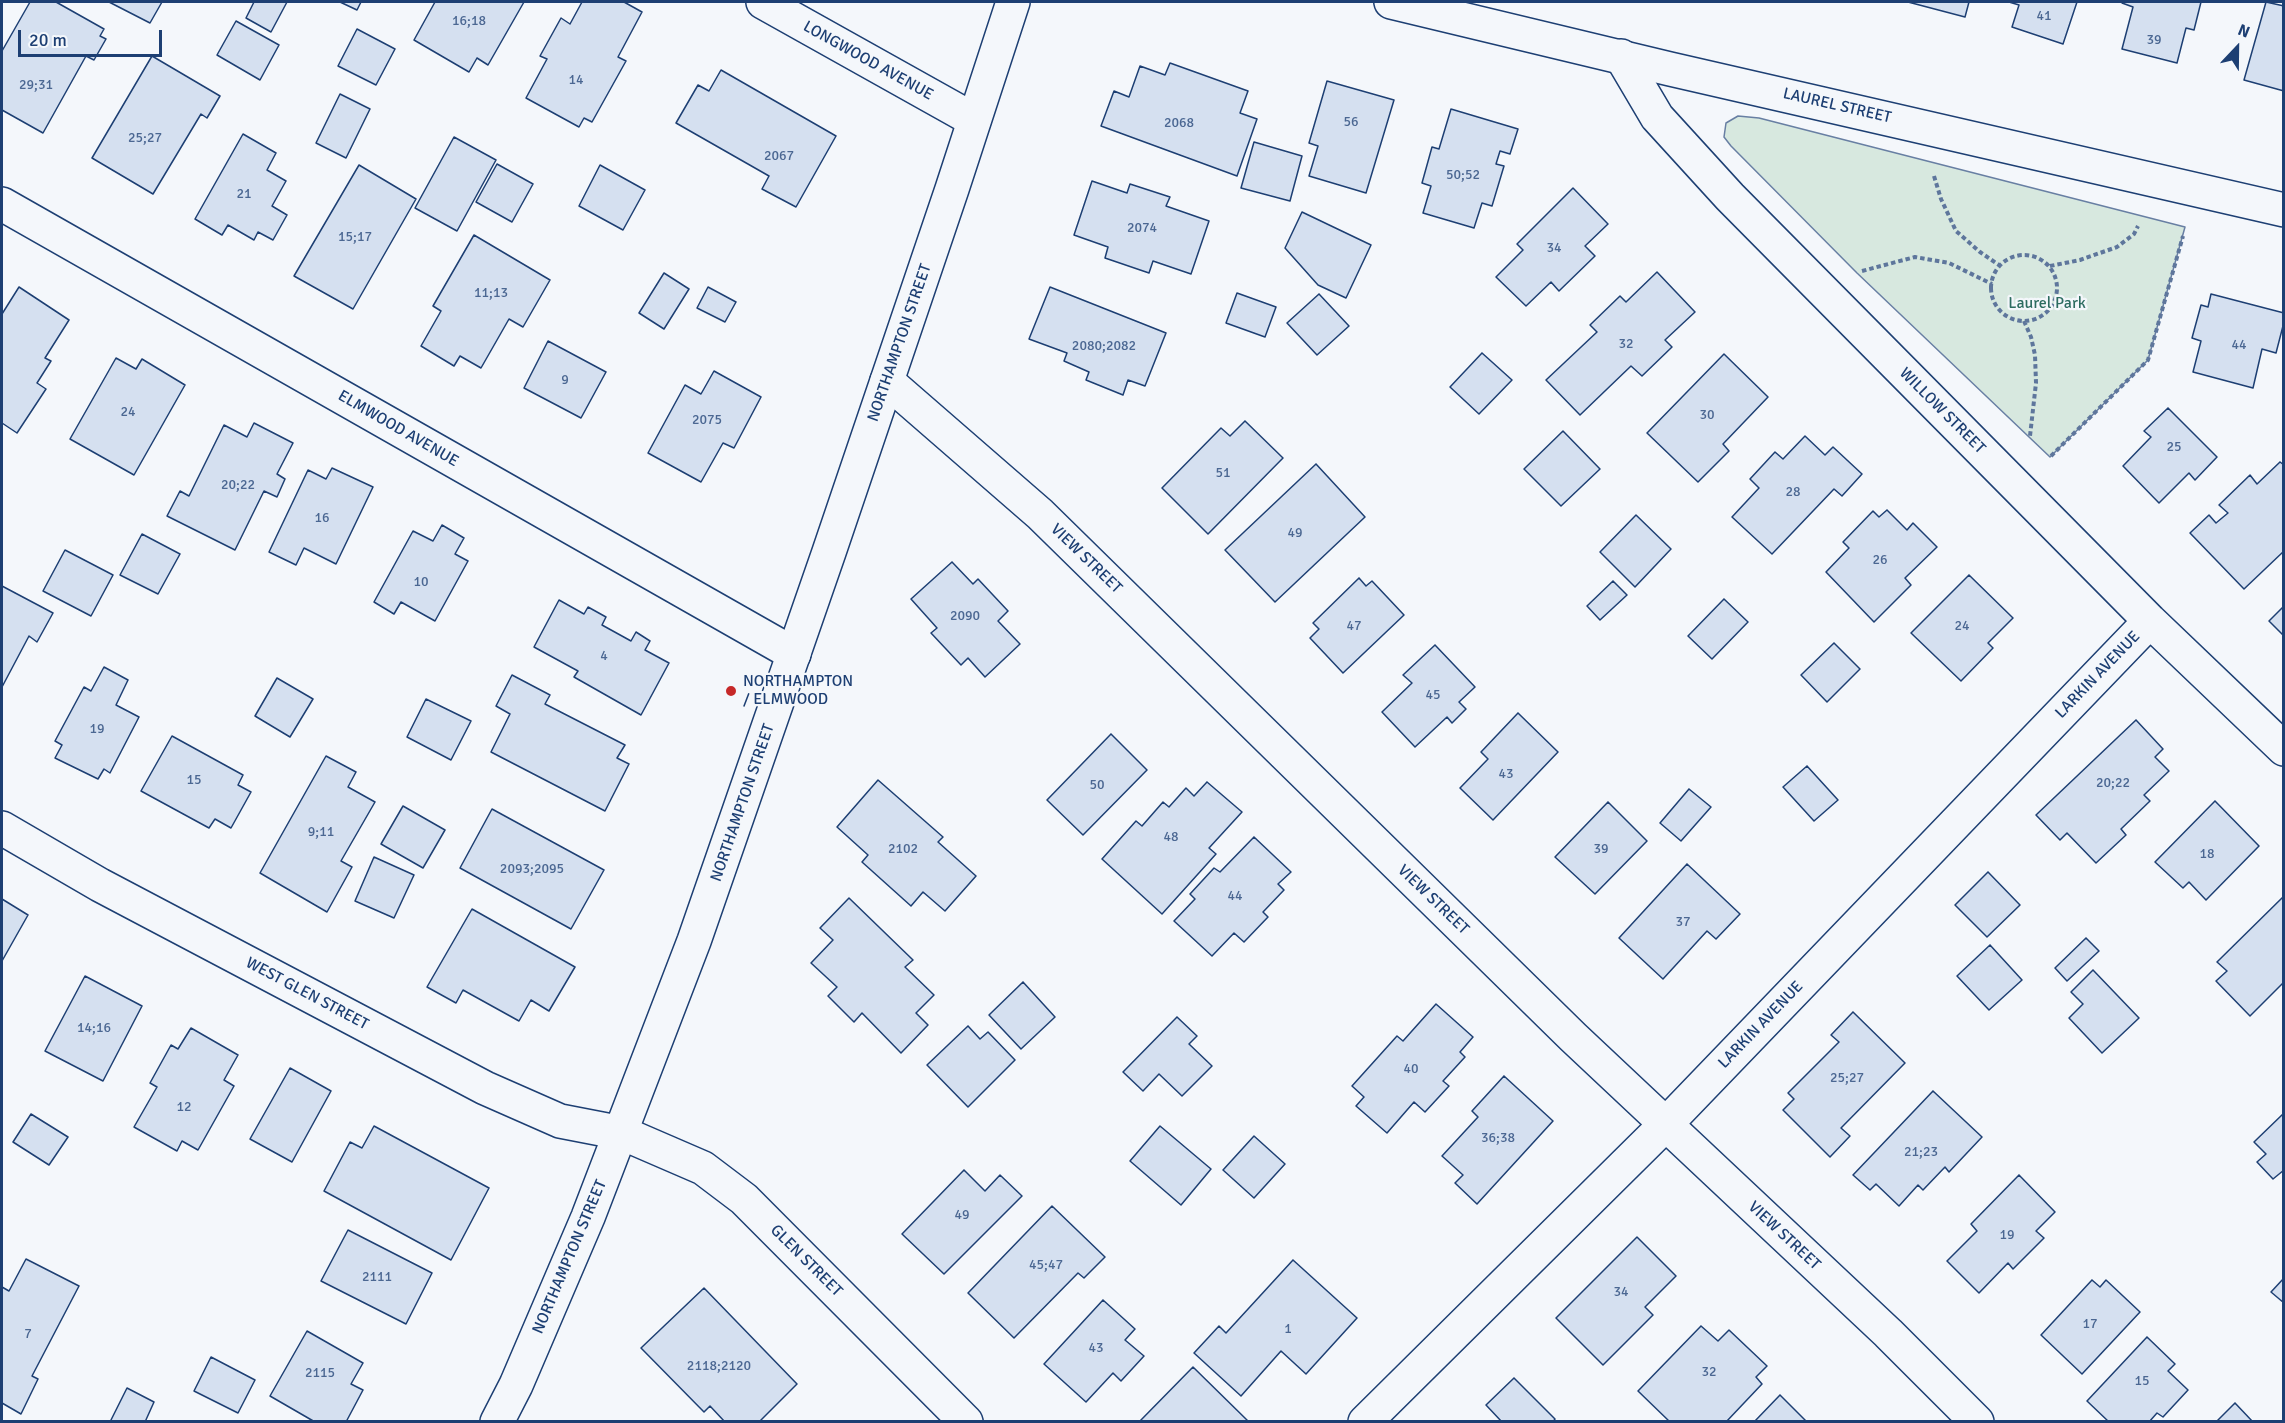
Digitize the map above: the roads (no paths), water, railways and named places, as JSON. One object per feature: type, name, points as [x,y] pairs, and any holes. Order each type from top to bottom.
[{"type":"street","name":"LONGWOOD AVENUE","points":[[763,2],[974,120]]},
{"type":"street","name":"NORTHAMPTON STREET","points":[[497,1422],[516,1385],[552,1302],[622,1132],[694,941],[887,381],[1013,2]]},
{"type":"street","name":"LAUREL STREET","points":[[1391,2],[2283,210]]},
{"type":"street","name":"WILLOW STREET","points":[[1621,56],[1657,117],[1730,197],[2150,621],[2283,749]]},
{"type":"street","name":"ELMWOOD AVENUE","points":[[2,204],[794,654]]},
{"type":"street","name":"VIEW STREET","points":[[887,381],[1040,514],[1573,1038],[1888,1333],[1977,1422]]},
{"type":"street","name":"LARKIN AVENUE","points":[[1365,1422],[1665,1124],[2150,621]]},
{"type":"street","name":"WEST GLEN STREET","points":[[2,828],[100,885],[485,1088],[561,1121],[622,1132]]},
{"type":"street","name":"GLEN STREET","points":[[622,1132],[703,1168],[744,1199],[966,1422]]},
{"type":"place","name":"NORTHAMPTON / ELMWOOD","points":[[731,691]]},
{"type":"park label","name":"Laurel Park","points":[[2047,304]]}]
